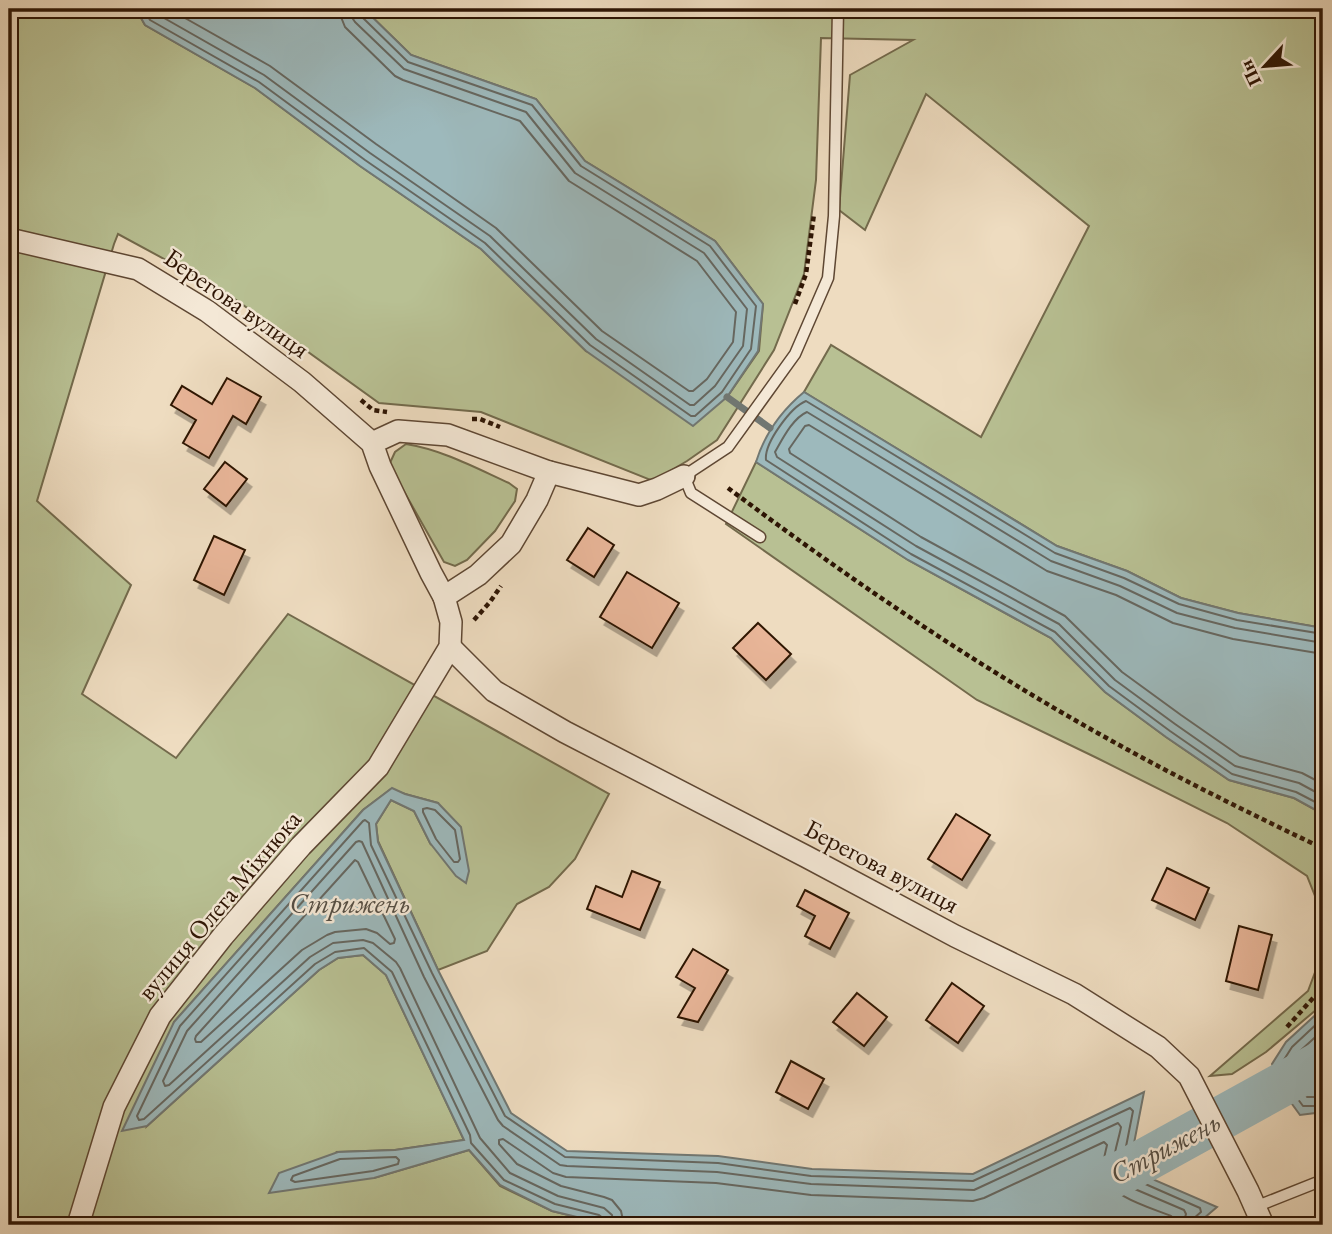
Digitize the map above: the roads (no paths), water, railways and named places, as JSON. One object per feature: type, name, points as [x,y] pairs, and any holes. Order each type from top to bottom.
[{"type":"street","name":"Берегова вулиця","points":[[9,239],[138,269],[218,318],[302,382],[372,443],[430,573],[444,597],[451,622],[450,647],[494,691],[565,732],[955,936],[1074,994],[1158,1047],[1189,1076],[1255,1208]]},
{"type":"street","points":[[372,443],[398,431],[448,435],[549,472],[639,495],[684,476]]},
{"type":"street","points":[[444,597],[478,575],[511,544],[537,500],[549,472]]},
{"type":"street","name":"вулиця Олега Міхнюка","points":[[78,1225],[114,1107],[160,1016],[231,926],[301,846],[378,768],[450,647]]},
{"type":"lane","points":[[760,537],[691,493],[684,476],[728,447],[795,354],[828,278],[834,216],[838,9]]},
{"type":"lane","points":[[1255,1208],[1323,1180]]},
{"type":"water","points":[[136,9],[364,9],[411,55],[536,99],[585,161],[715,241],[763,304],[758,351],[727,397],[693,426],[586,351],[481,249],[360,166],[255,88],[145,25]]},
{"type":"water","points":[[804,392],[1057,546],[1127,571],[1181,598],[1238,613],[1323,628],[1323,814],[1294,798],[1229,780],[1105,692],[1051,638],[908,560],[756,462],[775,423]]},
{"type":"water","name":"Стрижень","points":[[392,788],[438,803],[461,827],[469,871],[466,883],[456,876],[430,843],[414,811],[391,800],[376,824],[378,842],[438,970],[511,1113],[567,1151],[718,1156],[812,1169],[973,1174],[1144,1092],[1129,1169],[1217,1207],[1196,1225],[610,1225],[552,1211],[500,1185],[469,1150],[374,1178],[269,1193],[279,1173],[338,1152],[395,1150],[464,1140],[386,975],[363,955],[338,958],[319,970],[147,1126],[122,1131],[174,1022],[363,810]]},
{"type":"water","name":"Стрижень","points":[[1323,1008],[1323,1112],[1300,1115],[1279,1086],[1272,1064],[1286,1042]]},
{"type":"waterway","points":[[727,397],[770,428]]},
{"type":"waterway","name":"Стрижень","points":[[1003,1225],[1129,1169],[1323,1062]]}]
